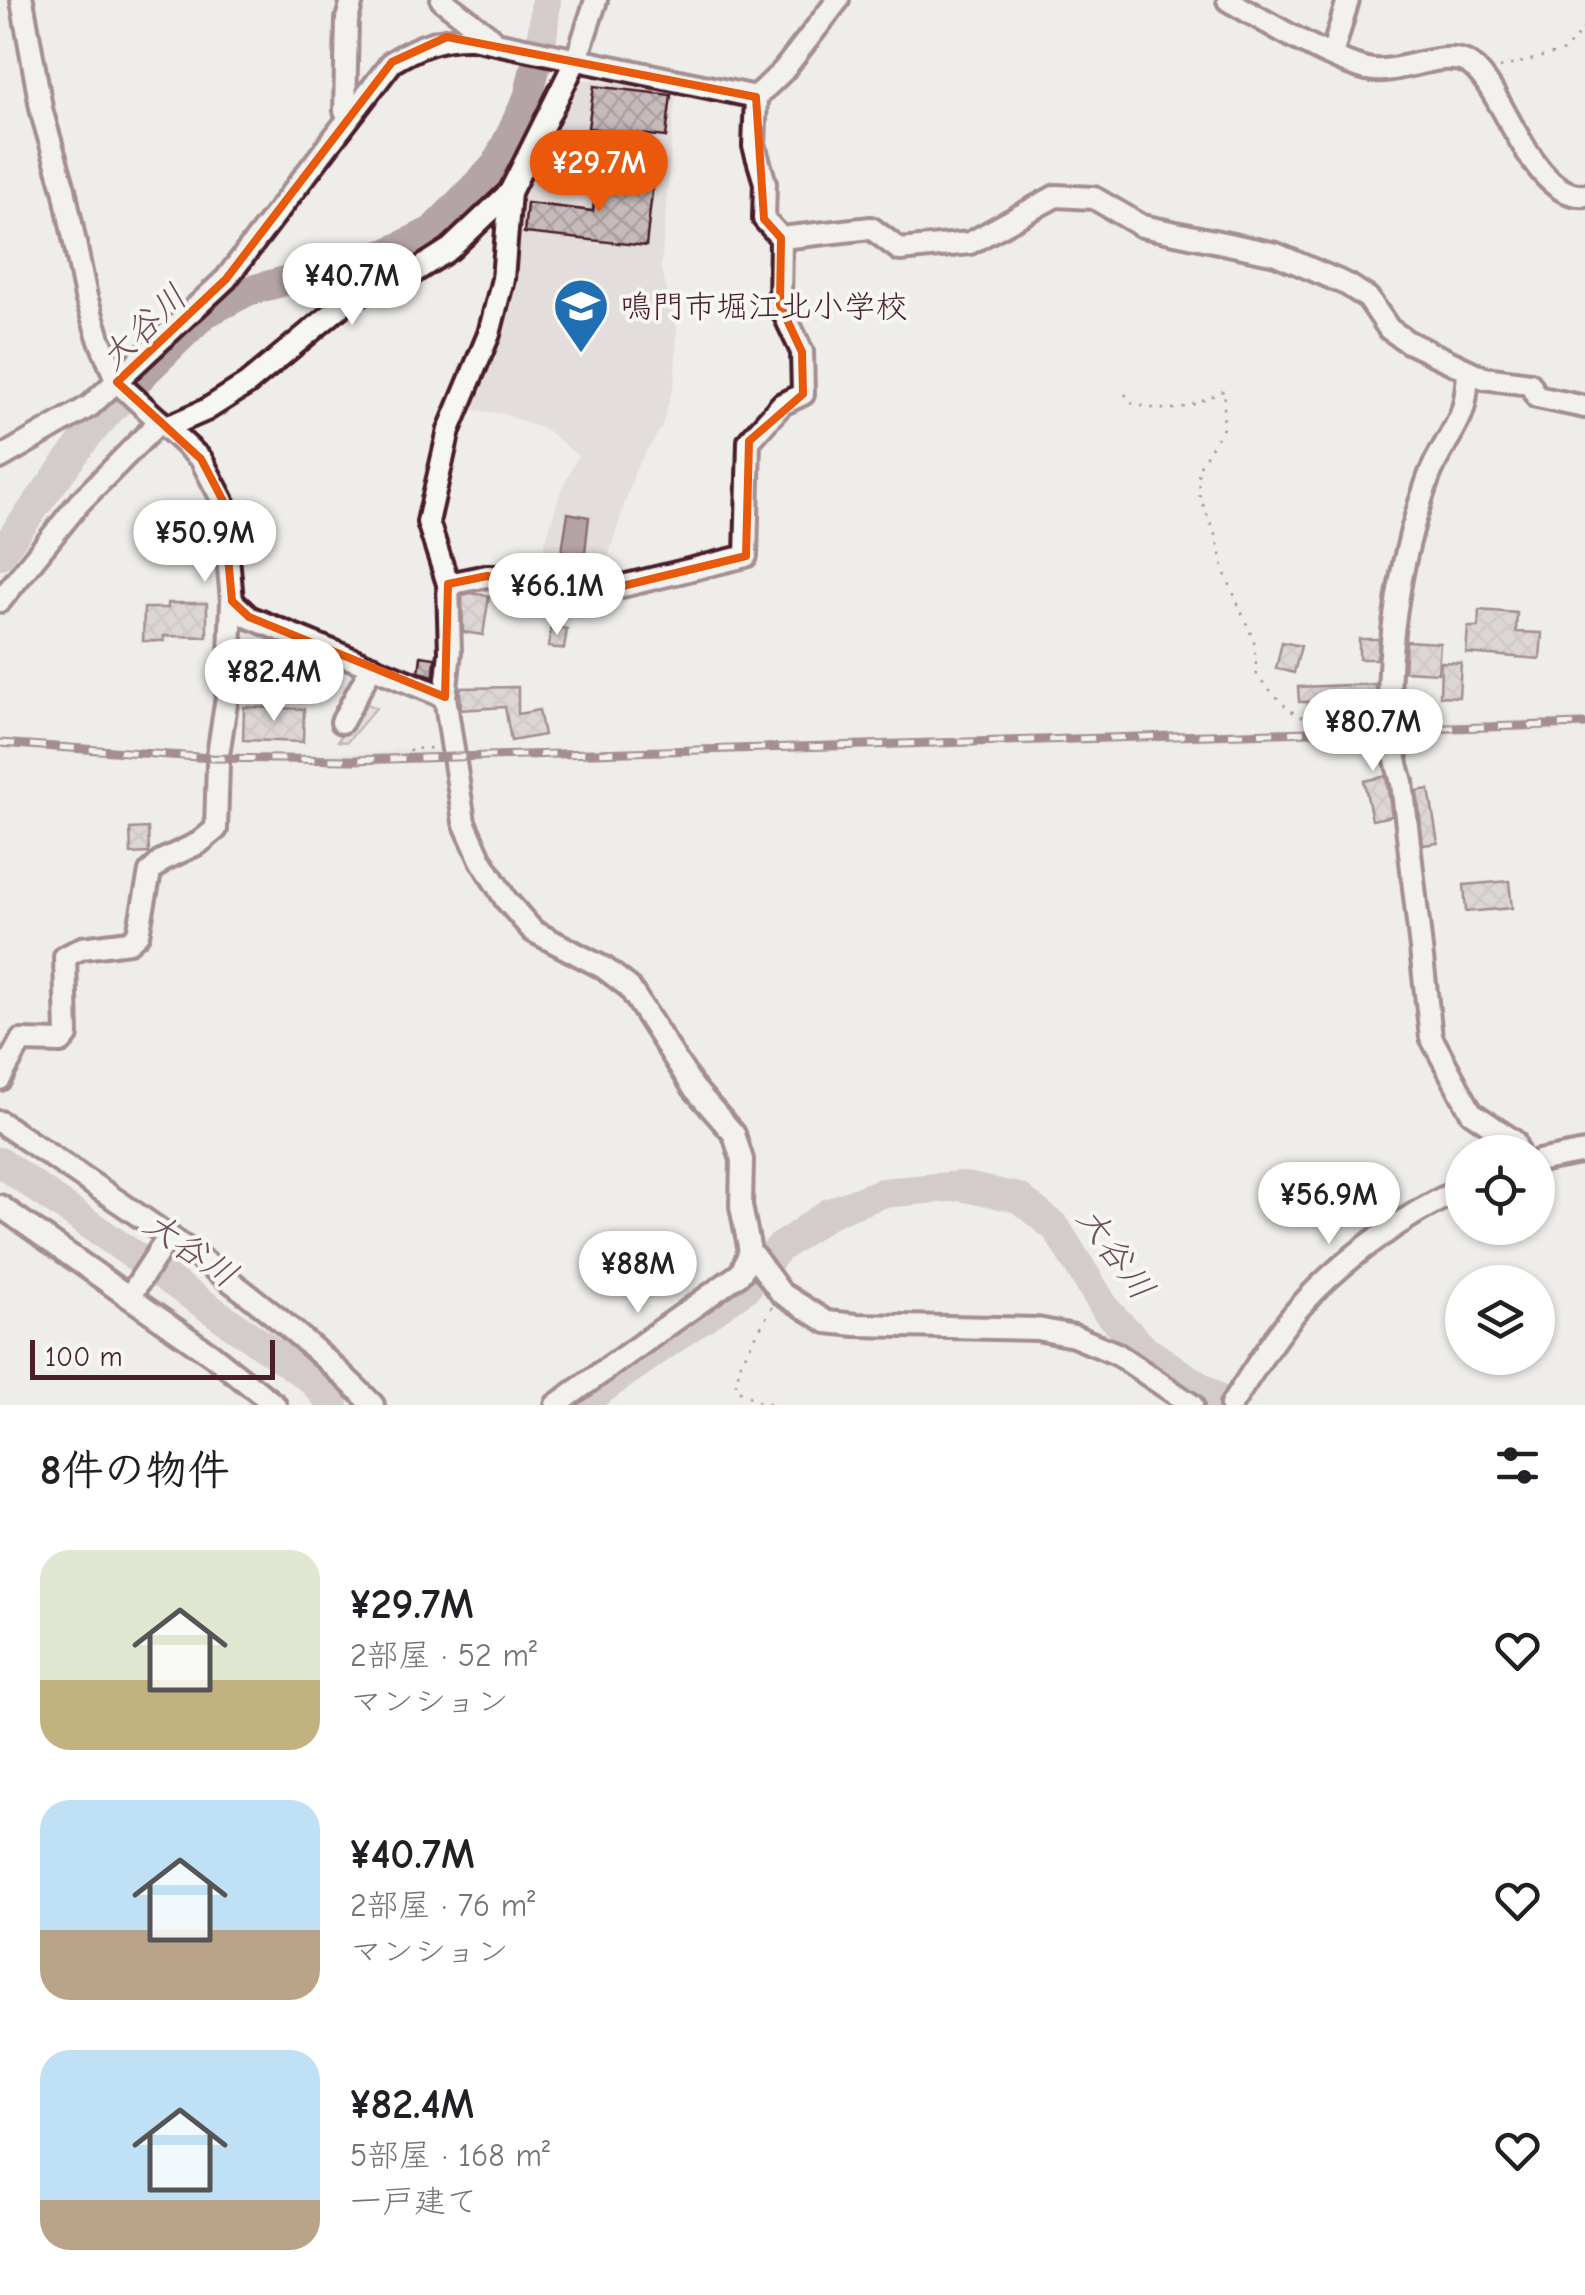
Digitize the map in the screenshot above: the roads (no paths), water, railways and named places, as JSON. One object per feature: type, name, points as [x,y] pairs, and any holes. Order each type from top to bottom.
[{"type":"street","points":[[0,1079],[21,1042],[61,1042],[67,1036],[65,957],[82,948],[128,942],[138,934],[150,872],[163,860],[199,844],[216,829],[232,601],[223,501],[201,459],[120,384],[86,297],[64,188],[42,113],[22,0]]},
{"type":"street","points":[[348,118],[348,20],[352,0]]},
{"type":"street","points":[[442,0],[506,45]]},
{"type":"street","points":[[596,0],[510,192],[502,279],[489,334],[449,430],[428,522],[448,584],[450,652],[445,698],[464,822],[481,860],[506,900],[533,931],[604,968],[629,987],[693,1086],[734,1134],[742,1160],[741,1206],[754,1256],[777,1287],[827,1322],[1037,1328],[1074,1336],[1117,1354],[1192,1405]]},
{"type":"street","points":[[448,584],[487,576],[552,578],[610,588],[746,556],[749,441],[782,404],[803,394],[802,352],[780,305],[781,238],[764,219],[765,183],[754,146],[756,97],[783,71],[838,0]]},
{"type":"street","points":[[1228,0],[1368,70],[1388,71],[1452,59],[1467,62],[1480,74],[1518,141],[1540,168],[1564,191],[1585,195]]},
{"type":"street","points":[[1332,55],[1348,0]]},
{"type":"street","points":[[0,458],[120,384],[226,280],[392,62],[412,50],[447,37],[506,45],[756,97]]},
{"type":"street","points":[[0,601],[79,502],[159,419],[206,410],[247,384],[352,297],[411,274],[450,249],[510,192]]},
{"type":"street","points":[[781,238],[871,228],[900,250],[970,243],[1056,196],[1094,198],[1142,226],[1276,254],[1348,284],[1368,298],[1389,329],[1408,342],[1484,378],[1530,384],[1536,397],[1585,407]]},
{"type":"street","points":[[1468,372],[1460,416],[1437,453],[1410,526],[1389,682],[1392,754],[1402,782],[1431,1036],[1471,1112],[1504,1135]]},
{"type":"street","points":[[232,601],[249,617],[445,698]]},
{"type":"street","points":[[342,722],[372,666]]},
{"type":"street","points":[[0,1122],[328,1358],[373,1405]]},
{"type":"street","points":[[1555,1158],[1585,1152]]},
{"type":"street","points":[[1231,1405],[1299,1308],[1397,1224],[1445,1198]]},
{"type":"street","points":[[0,1206],[130,1295],[275,1405]]},
{"type":"street","points":[[130,1295],[166,1239]]},
{"type":"street","points":[[556,1405],[741,1274],[754,1256]]},
{"type":"waterway","name":"大谷川","points":[[0,554],[87,436],[204,314],[248,291],[388,253],[432,231],[496,165],[528,98],[542,39],[546,0]]},
{"type":"waterway","name":"大谷川","points":[[0,1162],[311,1379],[334,1405]]},
{"type":"waterway","name":"大谷川","points":[[579,1405],[747,1287],[778,1249],[829,1213],[882,1193],[960,1186],[1019,1198],[1056,1228],[1107,1311],[1145,1350],[1227,1405]]},
{"type":"railway","points":[[0,743],[212,758],[352,760],[1585,724]]},
{"type":"place","name":"鳴門市堀江北小学校","points":[[581,355]]}]
